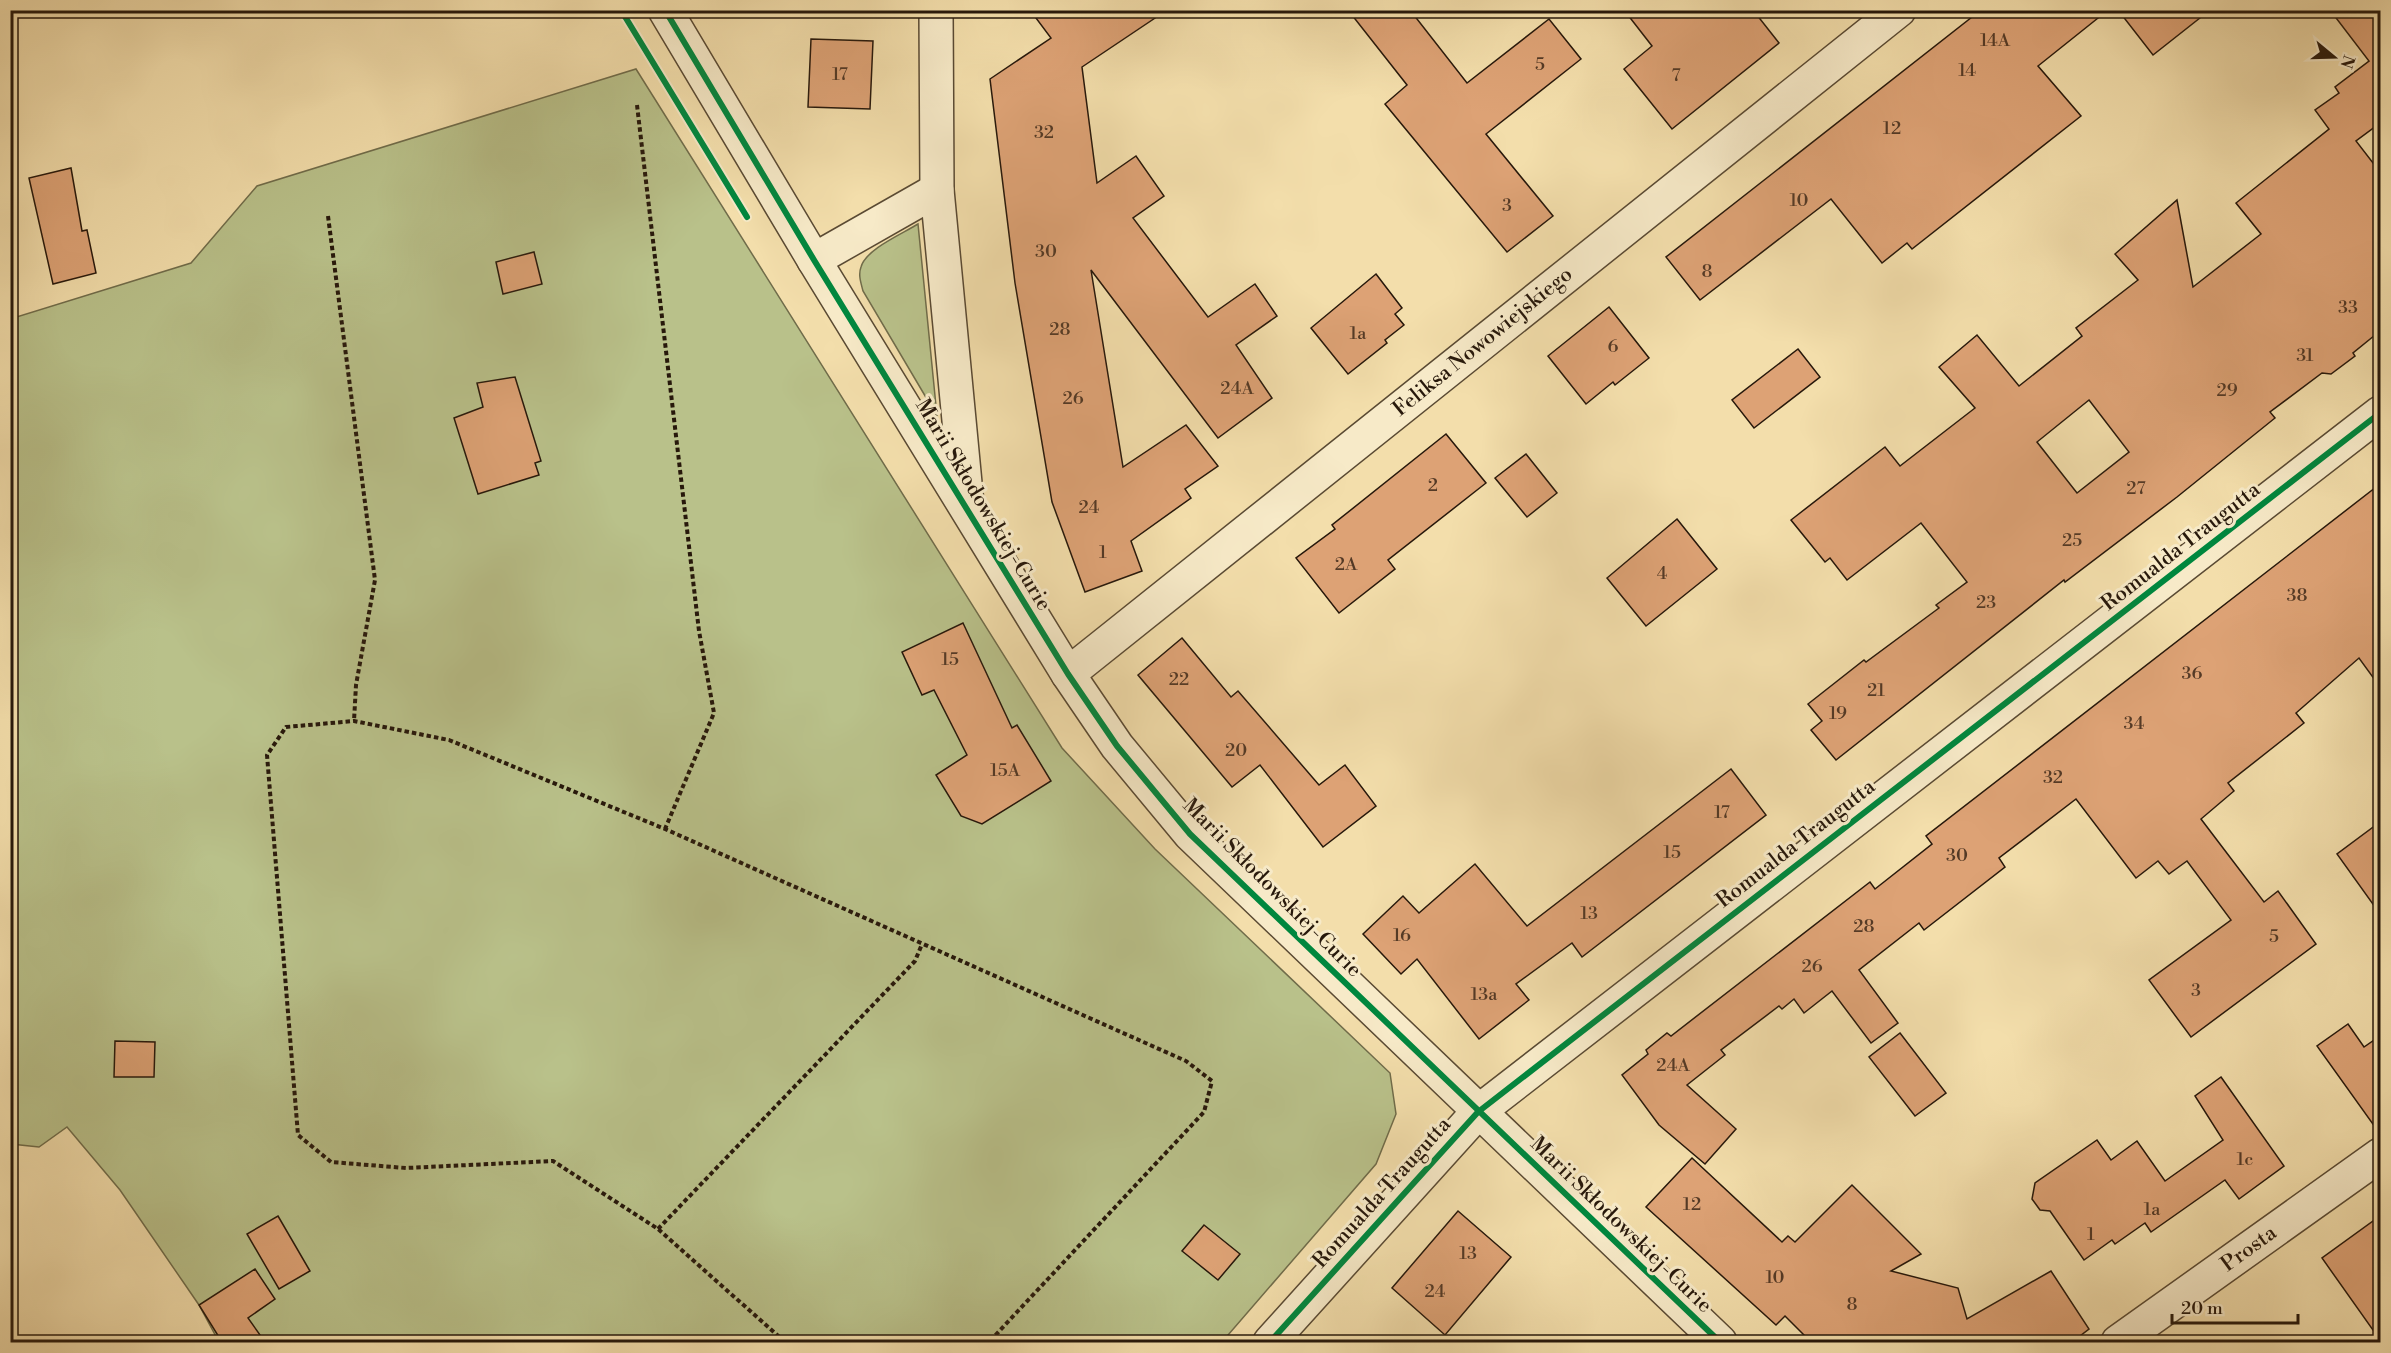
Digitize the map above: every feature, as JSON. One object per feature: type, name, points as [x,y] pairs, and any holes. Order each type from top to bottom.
[{"type":"street","name":"Marii Skłodowskiej-Curie","points":[[665,10],[814,260],[1068,675],[1117,746],[1190,834],[1720,1342]]},
{"type":"street","name":"Marii Skłodowskiej-Curie","points":[[936,10],[937,189],[968,512]]},
{"type":"street","name":"Feliksa Nowowiejskiego","points":[[1068,675],[1899,10]]},
{"type":"street","points":[[814,260],[937,189]]},
{"type":"street","name":"Romualda Traugutta","points":[[1270,1342],[1478,1112],[2380,413]]},
{"type":"street","name":"Prosta","points":[[2118,1342],[2380,1155]]},
{"type":"path","points":[[638,105],[699,631],[714,713],[665,830]]},
{"type":"path","points":[[328,216],[375,580],[356,685],[354,722]]},
{"type":"path","points":[[785,1342],[657,1229],[553,1161],[406,1168],[331,1162],[298,1135],[267,755],[286,727],[354,722],[449,740],[665,830],[1186,1061],[1212,1081],[1204,1112],[989,1342]]},
{"type":"path","points":[[657,1229],[915,962],[922,944]]},
{"type":"green space","points":[[636,69],[1062,748],[1155,849],[1390,1073],[1396,1114],[1376,1164],[1222,1342],[219,1342],[199,1305],[120,1190],[67,1127],[39,1147],[11,1144],[10,319],[191,263],[257,186]]},
{"type":"green space","points":[[918,224],[937,416],[863,291],[860,276],[864,260],[870,254],[885,242]]},
{"type":"building","points":[[1030,10],[1167,10],[1082,67],[1097,183],[1136,156],[1164,196],[1133,218],[1208,317],[1255,284],[1277,316],[1236,345],[1272,398],[1218,438],[1091,270],[1123,467],[1186,425],[1218,466],[1185,489],[1191,498],[1131,541],[1142,571],[1085,592],[1052,502],[1015,283],[990,79],[1051,38]]},
{"type":"building","points":[[1348,10],[1410,10],[1467,83],[1549,19],[1581,59],[1486,134],[1553,216],[1507,252],[1385,104],[1407,85]]},
{"type":"building","points":[[1624,10],[1753,10],[1779,43],[1672,129],[1624,69],[1652,46]]},
{"type":"building","points":[[1981,10],[2108,10],[2038,66],[2081,116],[1912,249],[1907,243],[1882,263],[1831,199],[1700,300],[1666,257]]},
{"type":"building","points":[[2118,10],[2210,10],[2153,55]]},
{"type":"building","points":[[2330,10],[2380,10],[2380,123],[2356,141],[2380,172],[2380,331],[2353,353],[2355,356],[2331,374],[2322,373],[2270,412],[2275,418],[2177,497],[2065,582],[2064,580],[1836,760],[1811,730],[1822,721],[1808,704],[1864,660],[1866,662],[1939,608],[1936,605],[1967,582],[1921,523],[1847,580],[1830,558],[1825,562],[1791,520],[1885,447],[1900,466],[1975,408],[1939,367],[1977,335],[2019,386],[2082,336],[2076,328],[2138,280],[2115,254],[2177,200],[2193,287],[2261,234],[2236,203],[2329,129],[2315,110],[2339,93],[2335,87],[2369,61]],"holes":[[[2089,400],[2129,452],[2077,493],[2037,442]]]},
{"type":"building","points":[[811,39],[873,41],[870,109],[808,107]]},
{"type":"building","points":[[71,168],[82,231],[87,230],[96,273],[53,284],[29,178]]},
{"type":"building","points":[[534,252],[542,284],[503,294],[496,262]]},
{"type":"building","points":[[1376,274],[1402,308],[1395,314],[1404,325],[1385,340],[1387,343],[1348,374],[1311,328]]},
{"type":"building","points":[[1609,307],[1649,358],[1615,385],[1613,382],[1586,404],[1548,356]]},
{"type":"building","points":[[1798,349],[1820,377],[1754,428],[1732,400]]},
{"type":"building","points":[[515,377],[541,461],[535,463],[539,475],[478,494],[454,418],[483,407],[477,383]]},
{"type":"building","points":[[1446,434],[1486,483],[1388,560],[1395,569],[1339,613],[1296,558],[1335,529],[1332,525]]},
{"type":"building","points":[[1526,454],[1557,493],[1527,517],[1495,478]]},
{"type":"building","points":[[2380,484],[2380,687],[2359,658],[2296,713],[2304,723],[2228,783],[2234,791],[2201,819],[2264,902],[2278,891],[2316,944],[2191,1037],[2149,980],[2231,920],[2187,861],[2169,874],[2158,861],[2136,878],[2076,799],[1999,858],[2005,867],[1924,930],[1919,923],[1859,970],[1898,1023],[1871,1043],[1832,991],[1804,1013],[1794,999],[1782,1009],[1779,1006],[1721,1050],[1725,1055],[1687,1085],[1736,1129],[1705,1164],[1659,1125],[1622,1075],[1648,1054],[1646,1050],[1667,1033],[1671,1036],[1870,882],[1875,889],[1932,844],[1926,836]]},
{"type":"building","points":[[1677,519],[1717,569],[1646,626],[1607,578]]},
{"type":"building","points":[[963,623],[1012,728],[1017,725],[1051,781],[982,824],[961,816],[936,775],[967,755],[934,690],[922,695],[902,652]]},
{"type":"building","points":[[1182,638],[1231,697],[1238,691],[1319,785],[1345,765],[1376,806],[1323,847],[1260,765],[1232,787],[1138,675]]},
{"type":"building","points":[[1731,769],[1766,815],[1582,957],[1572,943],[1516,984],[1529,1000],[1479,1039],[1417,959],[1401,974],[1363,934],[1403,896],[1419,913],[1475,864],[1527,926]]},
{"type":"building","points":[[2380,822],[2380,914],[2337,854]]},
{"type":"building","points":[[2348,1024],[2364,1047],[2380,1036],[2380,1134],[2317,1046]]},
{"type":"building","points":[[1900,1033],[1946,1093],[1915,1116],[1869,1057]]},
{"type":"building","points":[[115,1041],[155,1042],[154,1077],[114,1077]]},
{"type":"building","points":[[2221,1077],[2284,1166],[2239,1199],[2225,1180],[2151,1232],[2145,1223],[2115,1244],[2112,1240],[2084,1260],[2050,1211],[2040,1210],[2032,1199],[2035,1183],[2097,1140],[2111,1160],[2137,1141],[2165,1181],[2223,1140],[2195,1096]]},
{"type":"building","points":[[1692,1158],[1782,1242],[1788,1236],[1795,1242],[1852,1185],[1921,1254],[1891,1271],[1958,1288],[1967,1319],[2051,1271],[2089,1329],[2072,1342],[1811,1342],[1785,1316],[1776,1325],[1646,1207]]},
{"type":"building","points":[[1458,1211],[1511,1257],[1445,1335],[1392,1288]]},
{"type":"building","points":[[278,1216],[310,1271],[279,1289],[247,1234]]},
{"type":"building","points":[[2380,1216],[2380,1340],[2322,1258]]},
{"type":"building","points":[[1204,1225],[1240,1254],[1218,1280],[1182,1251]]},
{"type":"building","points":[[255,1269],[275,1299],[248,1318],[265,1342],[222,1342],[199,1305]]},
{"type":"cycle path","points":[[621,10],[747,217]]},
{"type":"cycle path","points":[[665,10],[814,260],[1068,674],[1117,746],[1190,834],[1720,1342]]},
{"type":"cycle path","points":[[1270,1342],[1478,1112],[2380,413]]}]
